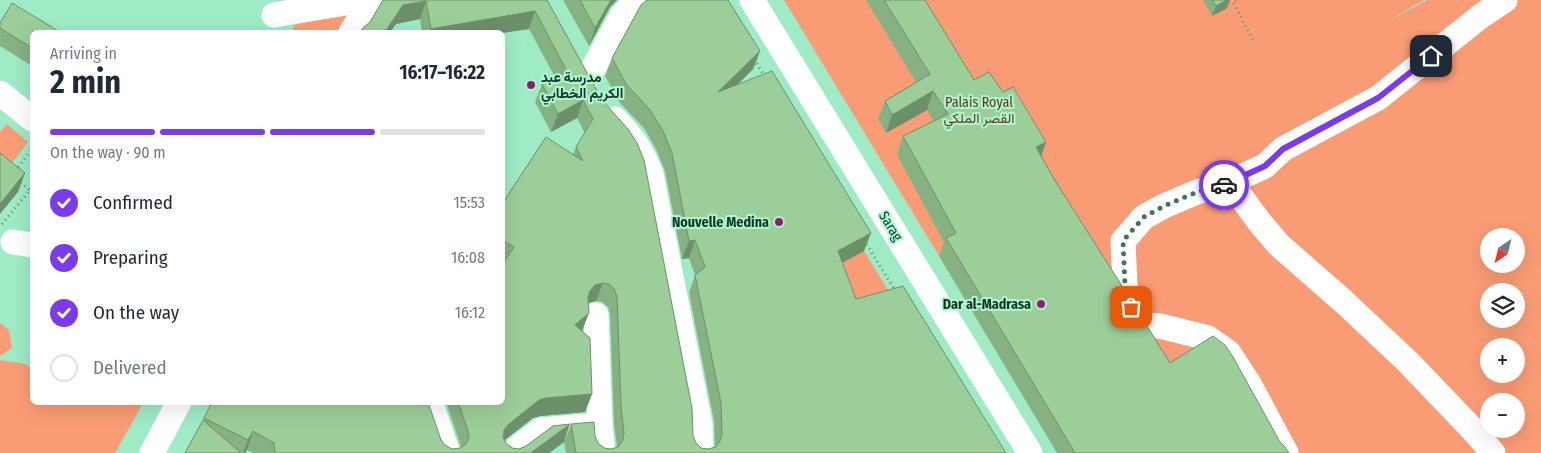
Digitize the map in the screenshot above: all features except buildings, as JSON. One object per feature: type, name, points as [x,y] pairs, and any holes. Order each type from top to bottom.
[{"type":"street","points":[[274,16],[363,0]]},
{"type":"street","points":[[352,30],[372,0]]},
{"type":"street","points":[[589,76],[623,14],[632,6],[633,0]]},
{"type":"street","name":"Sarag","points":[[752,0],[1030,453]]},
{"type":"street","points":[[1286,453],[1248,382],[1229,353],[1208,338],[1160,326],[1144,325],[1131,307],[1125,285],[1123,241],[1144,217],[1197,192],[1230,182],[1265,166],[1283,149],[1378,98],[1481,16],[1505,0]]},
{"type":"street","points":[[575,51],[608,112],[633,138],[651,174],[700,424],[701,453]]},
{"type":"street","points":[[0,93],[30,117]]},
{"type":"street","points":[[1230,182],[1279,245],[1343,301],[1408,362],[1493,453]]},
{"type":"street","points":[[596,315],[600,424],[603,453]]},
{"type":"street","points":[[152,453],[177,405]]},
{"type":"street","points":[[430,405],[448,453]]},
{"type":"street","points":[[511,453],[541,430],[600,424]]},
{"type":"path","points":[[1236,0],[1233,2],[1253,40]]},
{"type":"path","points":[[754,59],[769,84]]},
{"type":"path","points":[[15,238],[30,190],[12,175],[30,152]]},
{"type":"path","points":[[861,235],[897,294]]},
{"type":"green space","name":"Palais Royal القصر الملكي","points":[[784,0],[1424,0],[1383,24],[1427,0],[1541,0],[1541,453],[1272,453],[1164,381],[949,251],[939,256]]},
{"type":"green space","points":[[349,15],[339,30],[292,30],[299,23]]},
{"type":"green space","points":[[7,124],[28,142],[12,163],[0,153],[0,132]]},
{"type":"green space","points":[[864,251],[897,304],[849,317],[831,269]]},
{"type":"green space","points":[[0,323],[9,330],[12,348],[0,356]]},
{"type":"green space","points":[[0,360],[26,364],[30,367],[30,405],[142,405],[115,453],[0,453]]},
{"type":"way so far","points":[[1131,307],[1125,285],[1123,241],[1144,217],[1197,192],[1224,185]]},
{"type":"place","name":"مدرسة عبد الكريم الخطابي","points":[[531,85]]},
{"type":"place","name":"Nouvelle Medina","points":[[779,222]]},
{"type":"place","name":"Dar al-Madrasa","points":[[1041,304]]},
{"type":"route","points":[[1224,185],[1265,166],[1283,149],[1378,98],[1431,56]]}]
